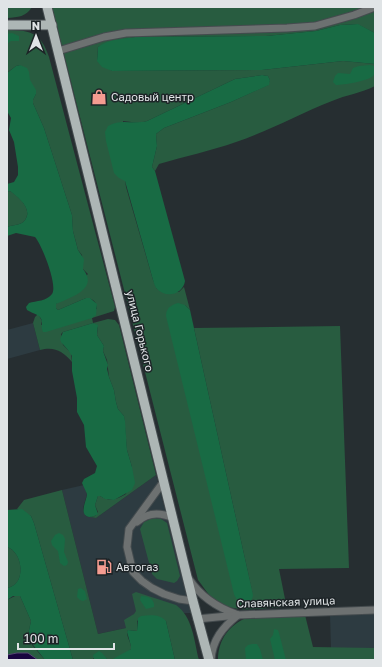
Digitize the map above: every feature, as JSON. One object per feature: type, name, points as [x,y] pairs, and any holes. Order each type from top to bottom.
[{"type":"main road","name":"улица Горького","points":[[47,7],[197,619],[210,660]]},
{"type":"main road","points":[[7,25],[52,25]]},
{"type":"street","points":[[58,51],[104,36],[126,33],[315,26],[354,15],[375,7]]},
{"type":"street","points":[[164,481],[129,529],[126,548],[133,572],[137,577],[152,588],[164,594],[179,599],[193,601]]},
{"type":"street","points":[[129,529],[139,520],[152,514],[166,515],[173,518]]},
{"type":"street","points":[[187,576],[205,598],[225,610],[238,614]]},
{"type":"street","name":"Славянская улица","points":[[197,619],[238,614],[375,610]]},
{"type":"street","points":[[210,660],[213,647],[219,633],[238,614]]},
{"type":"shaded area","points":[[33,323],[40,350],[7,359],[7,330]]},
{"type":"shaded area","points":[[156,475],[191,613],[134,614],[126,628],[98,634],[62,490],[84,485],[87,494],[83,508],[84,513],[86,516],[96,518]]},
{"type":"shaded area","points":[[375,613],[375,648],[331,648],[330,614]]},
{"type":"shaded area","points":[[28,653],[38,660],[7,660],[7,655]]},
{"type":"green space","points":[[7,7],[32,7],[24,15],[7,18]]},
{"type":"green space","points":[[52,7],[375,7],[375,33],[357,24],[340,25],[316,31],[266,36],[135,37],[98,47],[97,60],[112,71],[262,70],[343,61],[375,64],[375,86],[332,101],[248,138],[159,164],[155,171],[152,167],[157,146],[156,134],[164,128],[231,102],[268,85],[270,80],[268,76],[262,75],[235,79],[147,121],[140,123],[123,121],[126,187],[153,280],[157,289],[179,292],[184,287],[190,310],[185,305],[253,595],[194,328],[340,326],[349,568],[279,569],[285,599],[282,607],[236,609],[228,607],[212,598],[198,580]]},
{"type":"green space","points":[[358,24],[375,33],[375,64],[343,61],[262,70],[112,71],[102,67],[97,61],[98,47],[102,44],[135,37],[266,36],[316,31],[340,25]]},
{"type":"green space","points":[[7,30],[23,31],[34,34],[39,38],[46,49],[115,307],[114,311],[92,318],[93,323],[63,332],[61,334],[63,345],[71,353],[72,362],[58,350],[40,350],[33,323],[35,317],[38,314],[42,321],[41,325],[97,309],[97,307],[93,300],[86,298],[58,310],[56,308],[56,304],[88,274],[83,269],[82,255],[78,250],[73,231],[72,215],[44,128],[33,103],[36,94],[20,65],[8,72]]},
{"type":"green space","points":[[12,33],[19,36],[19,41],[11,41],[7,44],[7,34]]},
{"type":"green space","points":[[20,65],[27,68],[30,80],[36,90],[33,103],[44,128],[72,215],[73,231],[78,250],[84,259],[83,269],[87,276],[88,282],[81,291],[56,304],[56,308],[58,310],[86,298],[90,298],[97,304],[96,315],[92,318],[46,332],[42,331],[42,322],[40,317],[27,310],[26,307],[29,303],[44,299],[52,294],[53,283],[45,256],[35,237],[16,233],[7,236],[7,227],[24,222],[27,216],[24,204],[10,191],[7,192],[7,184],[14,182],[18,175],[18,167],[14,142],[9,130],[11,118],[7,111],[7,73],[16,66]]},
{"type":"green space","points":[[370,65],[375,66],[375,73],[366,80],[339,85],[336,85],[333,82],[338,73],[350,74],[353,68]]},
{"type":"green space","points":[[262,75],[268,76],[270,80],[269,85],[231,102],[164,128],[156,134],[157,146],[152,167],[155,171],[185,281],[184,285],[178,292],[174,294],[165,294],[156,288],[125,181],[114,173],[105,132],[108,126],[118,122],[147,121],[235,79]]},
{"type":"green space","points":[[10,191],[24,203],[27,216],[24,222],[7,227],[7,192]]},
{"type":"green space","points":[[178,303],[185,305],[190,310],[253,595],[250,602],[244,604],[238,600],[234,594],[166,316],[169,307]]},
{"type":"green space","points":[[108,319],[115,320],[119,325],[156,475],[96,518],[90,517],[95,516],[98,512],[95,505],[98,496],[113,500],[126,494],[132,467],[127,450],[124,416],[118,409],[114,390],[109,377],[107,360],[103,351],[104,346],[97,335],[98,327],[93,323]]},
{"type":"green space","points":[[93,323],[98,325],[97,335],[104,346],[103,351],[108,365],[107,369],[118,409],[124,416],[127,450],[135,483],[132,490],[114,500],[105,499],[98,496],[95,505],[98,514],[89,517],[84,513],[87,494],[82,483],[84,479],[95,473],[97,466],[86,447],[84,425],[77,412],[77,398],[72,371],[72,356],[60,339],[63,332]]},
{"type":"green space","points":[[62,490],[98,634],[126,628],[124,620],[136,611],[132,594],[136,592],[176,605],[182,610],[192,630],[199,660],[175,660],[166,621],[148,616],[137,621],[137,631],[128,630],[127,635],[131,644],[131,649],[123,655],[111,660],[106,658],[93,658],[94,660],[73,660],[34,523],[31,516],[17,509],[24,500]]},
{"type":"green space","points":[[22,509],[31,516],[34,523],[73,660],[45,660],[30,641],[28,635],[31,621],[20,596],[13,596],[7,600],[7,588],[13,586],[18,581],[20,568],[17,555],[7,547],[7,510]]},
{"type":"green space","points":[[153,518],[161,519],[167,523],[180,576],[174,583],[157,579],[152,574],[140,529],[144,522]]},
{"type":"green space","points":[[59,533],[63,535],[65,539],[64,552],[68,562],[67,565],[64,566],[60,563],[58,551],[52,545],[51,541],[55,535]]},
{"type":"green space","points":[[7,547],[17,555],[20,575],[18,581],[13,586],[7,588]]},
{"type":"green space","points":[[81,588],[85,591],[87,599],[83,601],[77,597],[78,589]]},
{"type":"green space","points":[[17,595],[20,596],[31,621],[28,635],[32,645],[45,660],[38,660],[17,653],[7,655],[7,600]]},
{"type":"green space","points":[[141,596],[150,598],[154,604],[154,607],[146,609],[140,600]]},
{"type":"green space","points":[[305,615],[313,647],[375,648],[375,660],[218,660],[218,653],[222,641],[228,631],[238,622],[244,619]]},
{"type":"green space","points":[[141,616],[158,616],[166,621],[175,660],[111,660],[131,649],[127,632],[128,630],[137,631],[138,618]]},
{"type":"green space","points":[[274,629],[278,630],[286,660],[275,660],[270,639],[273,635]]},
{"type":"green space","points":[[252,644],[257,644],[263,660],[246,660],[245,648]]},
{"type":"green space","points":[[99,651],[108,660],[94,660],[93,655]]},
{"type":"place","name":"Садовый центр","points":[[99,97]]},
{"type":"place","name":"Автогаз","points":[[104,567]]}]
